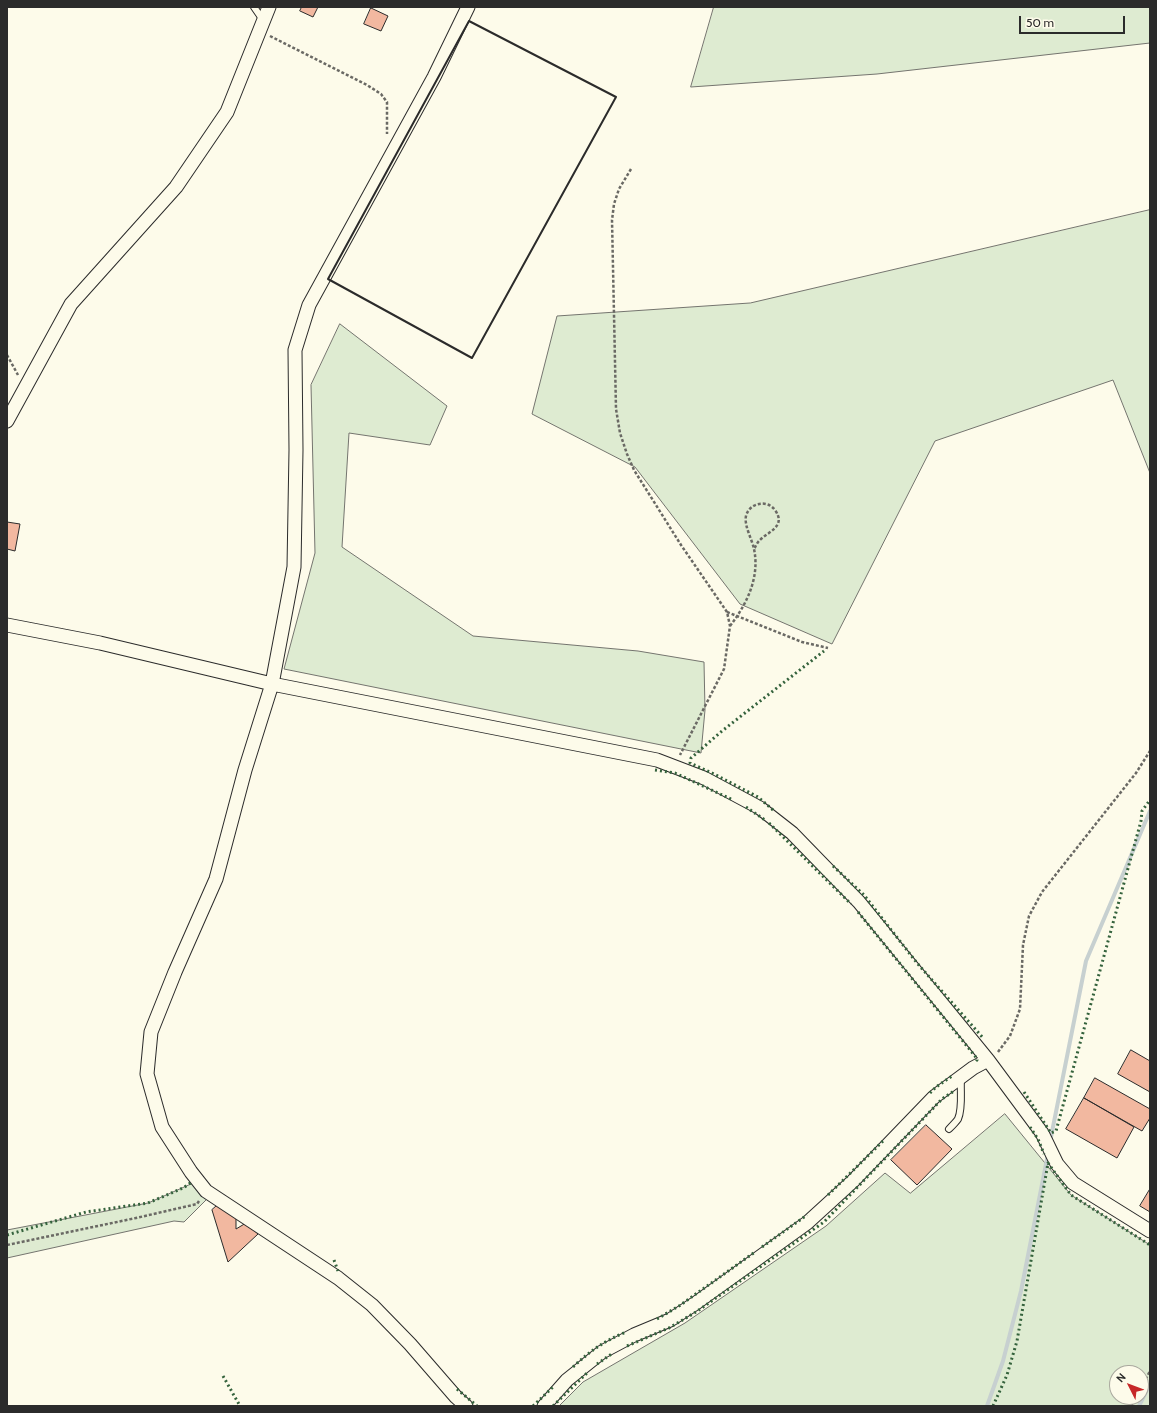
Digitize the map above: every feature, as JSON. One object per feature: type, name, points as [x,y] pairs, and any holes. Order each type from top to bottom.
[{"type":"street","points":[[7,421],[71,304],[176,187],[227,112],[269,7]]},
{"type":"street","points":[[466,1406],[456,1397],[410,1344],[372,1305],[338,1278],[206,1191],[191,1172],[162,1127],[147,1074],[151,1032],[175,972],[216,879],[245,770],[272,684],[294,567],[296,450],[295,350],[309,305],[434,77],[468,7]]},
{"type":"street","points":[[7,625],[100,643],[272,684],[657,760],[704,778],[760,808],[792,833],[859,902],[988,1060],[1042,1133],[1057,1164],[1073,1183],[1150,1232]]},
{"type":"street","points":[[544,1406],[567,1380],[602,1352],[634,1335],[670,1320],[807,1223],[853,1181],[934,1097],[961,1077],[988,1060]]},
{"type":"lane","points":[[254,7],[261,26]]},
{"type":"lane","points":[[950,1129],[958,1119],[961,1108],[961,1077]]},
{"type":"path","points":[[261,26],[381,94],[387,102],[386,145],[392,152]]},
{"type":"path","points":[[631,169],[619,189],[614,204],[612,220],[616,410],[620,433],[626,454],[634,470],[681,545],[727,612],[730,626],[724,669],[674,766]]},
{"type":"path","points":[[7,356],[25,387]]},
{"type":"path","points":[[730,626],[738,616],[747,600],[756,563],[754,549],[746,522],[746,516],[752,507],[762,503],[768,504],[776,512],[778,523],[775,528],[759,541],[754,549]]},
{"type":"path","points":[[727,612],[802,642],[828,648]]},
{"type":"path","points":[[988,1060],[1001,1051],[1010,1036],[1020,1009],[1023,945],[1029,916],[1042,892],[1136,774],[1150,751]]},
{"type":"path","points":[[7,1245],[197,1204],[206,1191]]},
{"type":"green space","points":[[714,7],[1150,7],[1150,43],[877,74],[691,87]]},
{"type":"green space","points":[[1150,210],[1150,473],[1113,380],[935,441],[832,644],[740,604],[635,467],[532,414],[557,316],[750,303]]},
{"type":"green space","points":[[340,324],[447,406],[430,445],[349,433],[342,547],[473,636],[638,651],[704,662],[705,710],[701,753],[284,669],[315,553],[311,385]]},
{"type":"green space","points":[[1005,1114],[1071,1195],[1150,1245],[1150,1406],[559,1406],[583,1382],[685,1323],[826,1226],[885,1173],[910,1193]]},
{"type":"green space","points":[[194,1183],[211,1195],[184,1222],[174,1221],[7,1258],[7,1230],[148,1203]]},
{"type":"building","points":[[302,7],[318,7],[313,17],[300,11]]},
{"type":"building","points":[[371,8],[388,16],[381,31],[364,24]]},
{"type":"building","points":[[7,522],[20,524],[15,551],[7,549]]},
{"type":"building","points":[[1131,1050],[1150,1061],[1150,1092],[1118,1074]]},
{"type":"building","points":[[1095,1078],[1150,1109],[1150,1118],[1142,1131],[1084,1098]]},
{"type":"building","points":[[1084,1098],[1134,1127],[1117,1158],[1066,1129]]},
{"type":"building","points":[[926,1125],[952,1149],[917,1185],[891,1160]]},
{"type":"building","points":[[1150,1189],[1150,1212],[1140,1206]]},
{"type":"building","points":[[220,1203],[236,1215],[236,1229],[246,1223],[258,1234],[228,1262],[212,1210]]},
{"type":"waterway","points":[[1050,1142],[1086,961],[1150,811]]},
{"type":"waterway","points":[[987,1406],[1003,1361],[1021,1291],[1048,1154]]},
{"type":"waterway","points":[[1139,1406],[1150,1384]]},
{"type":"hedge","points":[[773,810],[758,797],[690,763],[691,758],[722,731],[824,651]]},
{"type":"hedge","points":[[655,770],[675,773],[733,800]]},
{"type":"hedge","points":[[1024,1092],[1051,1133],[1056,1131],[1141,821],[1142,811],[1150,800]]},
{"type":"hedge","points":[[746,807],[765,820]]},
{"type":"hedge","points":[[769,823],[851,904]]},
{"type":"hedge","points":[[833,866],[864,895],[917,963],[984,1039]]},
{"type":"hedge","points":[[858,912],[975,1056],[976,1061]]},
{"type":"hedge","points":[[930,1093],[952,1076]]},
{"type":"hedge","points":[[627,1346],[669,1328],[696,1312],[824,1222],[942,1099],[954,1091]]},
{"type":"hedge","points":[[1030,1127],[1038,1139],[1044,1154]]},
{"type":"hedge","points":[[828,1195],[883,1141]]},
{"type":"hedge","points":[[993,1406],[1007,1375],[1017,1341],[1048,1163],[1071,1195],[1150,1245]]},
{"type":"hedge","points":[[7,1235],[86,1212],[148,1203],[183,1188],[192,1182]]},
{"type":"hedge","points":[[762,1247],[807,1215]]},
{"type":"hedge","points":[[657,1319],[679,1306],[755,1252]]},
{"type":"hedge","points":[[334,1260],[338,1271]]},
{"type":"hedge","points":[[573,1367],[598,1347],[626,1332]]},
{"type":"hedge","points":[[597,1364],[613,1353]]},
{"type":"hedge","points":[[553,1406],[588,1372]]},
{"type":"hedge","points":[[223,1376],[240,1406]]},
{"type":"hedge","points":[[533,1406],[553,1387]]},
{"type":"hedge","points":[[457,1389],[477,1406]]},
{"type":"wall","points":[[469,21],[616,97],[472,358],[328,279],[469,21]]}]
